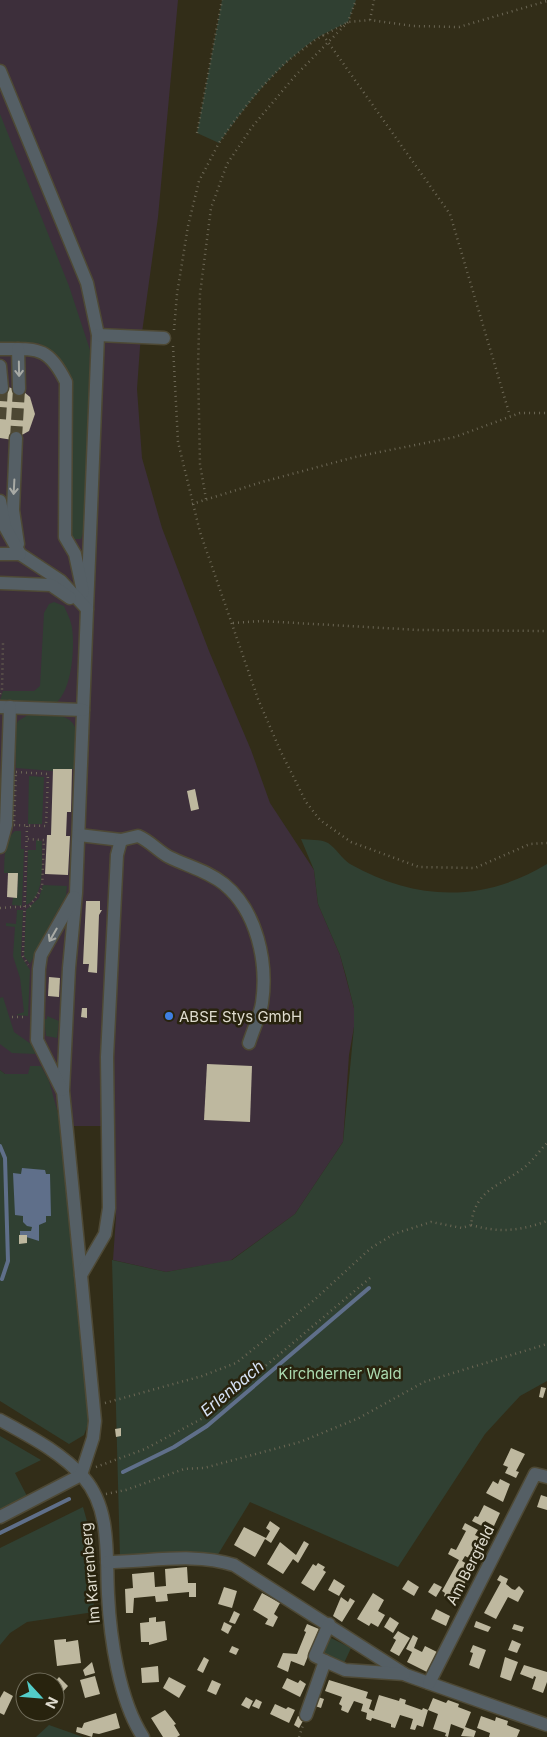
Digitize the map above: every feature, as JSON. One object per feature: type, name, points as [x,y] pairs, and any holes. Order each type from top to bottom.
[{"type":"street","points":[[0,1517],[81,1475],[93,1438],[94,1406],[62,1091],[79,835],[98,334],[87,283],[1,76]]},
{"type":"street","points":[[98,334],[164,338]]},
{"type":"street","points":[[0,349],[43,352],[56,362],[66,382],[64,537],[74,554],[87,609]]},
{"type":"street","points":[[18,349],[19,389]]},
{"type":"street","points":[[0,366],[2,388]]},
{"type":"street","points":[[16,438],[13,510],[20,554]]},
{"type":"street","points":[[0,501],[5,527],[20,554],[61,581],[87,609]]},
{"type":"street","points":[[0,554],[20,554]]},
{"type":"street","points":[[0,583],[51,585],[87,609]]},
{"type":"street","points":[[0,847],[6,825],[5,707],[83,710]]},
{"type":"street","points":[[79,835],[121,840],[138,836],[147,840],[161,852],[208,874],[223,884],[234,895],[254,930],[261,950],[264,971],[262,1004],[249,1043]]},
{"type":"street","points":[[81,1276],[105,1234],[109,1208],[107,1057],[117,855],[121,840]]},
{"type":"street","points":[[62,1091],[37,1040],[39,969],[41,955],[76,893]]},
{"type":"street","name":"Im Karrenberg","points":[[0,1420],[51,1449],[81,1475],[96,1497],[106,1536],[111,1628],[117,1662],[129,1708],[143,1737]]},
{"type":"street","name":"Am Bergfeld","points":[[429,1683],[535,1474],[547,1478]]},
{"type":"street","points":[[107,1562],[218,1560],[246,1571],[406,1675],[547,1725]]},
{"type":"street","points":[[329,1624],[315,1656],[345,1670],[406,1675]]},
{"type":"street","points":[[306,1714],[325,1661]]},
{"type":"path","points":[[197,133],[222,0]]},
{"type":"path","points":[[206,499],[200,464],[198,367],[200,294],[211,208],[227,164],[252,128],[295,76],[348,22],[356,0]]},
{"type":"path","points":[[370,20],[374,0]]},
{"type":"path","points":[[547,1],[459,27],[413,26],[370,20],[348,22],[323,35],[285,63],[258,91],[219,143],[199,182],[182,265],[173,339],[178,442],[200,532],[234,623],[258,699],[280,750],[306,802],[320,820],[351,842],[419,867],[475,868],[530,844],[547,843]]},
{"type":"path","points":[[323,35],[450,214],[510,416]]},
{"type":"path","points":[[192,504],[355,457],[455,437],[520,412],[547,413]]},
{"type":"path","points":[[234,623],[261,621],[419,630],[547,631]]},
{"type":"path","points":[[0,694],[2,690],[4,643]]},
{"type":"path","points":[[16,772],[48,774],[46,826],[27,826],[14,825],[16,772]]},
{"type":"path","points":[[27,826],[23,956],[31,967]]},
{"type":"path","points":[[0,908],[24,908],[30,906],[42,888],[44,840],[27,839]]},
{"type":"path","points":[[12,1017],[29,1017]]},
{"type":"path","points":[[471,1225],[472,1213],[482,1194],[526,1166],[547,1143]]},
{"type":"path","points":[[94,1406],[202,1376],[236,1363],[306,1306],[371,1248],[394,1234],[431,1222],[462,1228],[471,1225],[485,1229],[522,1230],[547,1221]]},
{"type":"path","points":[[112,1460],[145,1449],[205,1417],[370,1278]]},
{"type":"path","points":[[96,1497],[126,1490],[184,1469],[204,1468],[300,1442],[359,1418],[424,1382],[547,1344]]},
{"type":"shaded area","points":[[0,0],[178,0],[158,217],[140,347],[137,389],[142,458],[162,528],[209,651],[251,750],[270,803],[314,870],[318,904],[340,955],[354,1008],[354,1027],[349,1055],[343,1142],[295,1214],[230,1261],[166,1272],[113,1260],[116,1216],[115,1126],[73,1126],[71,1109],[52,1110],[28,1074],[5,1074],[0,1070]]},
{"type":"green space","points":[[222,0],[356,0],[348,22],[314,40],[286,63],[251,101],[219,143],[197,133]]},
{"type":"green space","points":[[0,114],[69,286],[90,350],[84,530],[81,539],[74,539],[70,535],[71,379],[58,356],[38,343],[0,342]]},
{"type":"green space","points":[[54,602],[64,606],[71,622],[73,636],[69,680],[61,698],[55,704],[0,700],[3,691],[34,691],[40,686],[44,613],[49,604]]},
{"type":"green space","points":[[28,715],[61,716],[72,722],[75,727],[75,769],[54,769],[53,771],[16,768],[15,728],[18,721]]},
{"type":"green space","points":[[29,776],[44,777],[42,824],[28,824]]},
{"type":"green space","points":[[15,831],[21,831],[21,849],[24,849],[22,906],[12,905],[13,898],[17,897],[18,873],[4,873],[8,840]]},
{"type":"green space","name":"Kirchderner Wald","points":[[301,839],[325,842],[331,845],[350,864],[399,885],[424,891],[474,891],[498,886],[523,877],[547,864],[547,1381],[520,1396],[485,1434],[398,1567],[250,1502],[217,1556],[120,1558],[112,1260],[166,1272],[232,1260],[295,1214],[343,1142],[354,1027],[354,1008],[340,955],[318,904],[314,870]]},
{"type":"green space","points":[[36,840],[42,841],[42,876],[37,894],[26,905],[28,850],[36,850]]},
{"type":"green space","points":[[43,885],[67,886],[66,896],[30,964],[24,956],[26,910],[39,898]]},
{"type":"green space","points":[[17,910],[23,910],[21,956],[30,970],[28,1016],[16,1015],[24,1012],[20,978],[13,956],[15,927],[6,926],[6,923],[16,924]]},
{"type":"green space","points":[[3,997],[14,1032],[31,1044],[36,1054],[12,1053],[0,1044],[0,998]]},
{"type":"green space","points":[[47,1016],[59,1021],[57,1038],[46,1036],[44,1019],[47,1019]]},
{"type":"green space","points":[[30,1066],[41,1066],[49,1081],[59,1117],[89,1421],[84,1435],[69,1444],[0,1401],[0,1070],[5,1074],[28,1074]]},
{"type":"green space","points":[[0,1436],[41,1460],[15,1473],[28,1498],[0,1511]]},
{"type":"green space","points":[[83,1507],[92,1539],[94,1612],[27,1622],[10,1633],[0,1645],[0,1548]]},
{"type":"green space","points":[[331,1638],[351,1648],[344,1663],[322,1652],[328,1639]]},
{"type":"green space","points":[[49,1725],[83,1737],[36,1737]]},
{"type":"water","points":[[22,1168],[45,1170],[46,1174],[50,1174],[51,1216],[46,1216],[46,1222],[39,1225],[39,1241],[20,1235],[20,1231],[31,1231],[32,1227],[27,1226],[23,1222],[23,1216],[15,1215],[13,1173],[21,1174]]},
{"type":"building","points":[[8,387],[24,392],[30,397],[35,414],[29,431],[13,440],[0,438],[0,388]]},
{"type":"building","points":[[53,769],[72,769],[71,812],[67,812],[66,836],[70,836],[68,875],[45,874],[47,835],[51,835]]},
{"type":"building","points":[[195,789],[199,809],[191,811],[187,791]]},
{"type":"building","points":[[8,873],[18,873],[17,898],[7,897]]},
{"type":"building","points":[[86,901],[100,901],[100,910],[102,910],[99,915],[97,973],[88,972],[89,964],[83,964]]},
{"type":"building","points":[[49,977],[60,978],[59,997],[48,996]]},
{"type":"building","points":[[82,1008],[87,1008],[87,1018],[81,1017]]},
{"type":"building","points":[[207,1064],[252,1066],[250,1122],[204,1120]]},
{"type":"building","points":[[19,1235],[27,1235],[27,1243],[19,1244]]},
{"type":"building","points":[[541,1387],[546,1388],[543,1398],[539,1397]]},
{"type":"building","points":[[121,1428],[121,1436],[116,1437],[115,1429]]},
{"type":"building","points":[[511,1448],[525,1454],[516,1471],[519,1472],[516,1478],[505,1473],[508,1467],[503,1465]]},
{"type":"building","points":[[500,1479],[510,1484],[503,1502],[486,1493],[493,1481],[498,1484]]},
{"type":"building","points":[[541,1495],[547,1497],[547,1510],[537,1507]]},
{"type":"building","points":[[484,1505],[500,1513],[494,1526],[485,1521],[482,1526],[472,1521],[475,1516],[478,1517]]},
{"type":"building","points":[[270,1521],[280,1528],[271,1543],[265,1539],[255,1557],[234,1545],[244,1527],[266,1538],[270,1531],[266,1528]]},
{"type":"building","points":[[465,1523],[478,1530],[475,1535],[486,1541],[475,1561],[465,1556],[462,1561],[469,1565],[466,1571],[470,1573],[455,1602],[444,1596],[445,1593],[442,1591],[459,1560],[448,1554],[451,1548],[456,1550],[466,1531],[462,1529]]},
{"type":"building","points":[[304,1541],[309,1544],[298,1563],[293,1559],[283,1574],[267,1564],[280,1542],[296,1555]]},
{"type":"building","points":[[318,1563],[325,1567],[323,1570],[326,1572],[314,1591],[301,1583],[313,1564],[316,1566]]},
{"type":"building","points":[[187,1567],[188,1583],[196,1583],[196,1597],[189,1597],[189,1592],[167,1594],[168,1601],[156,1602],[155,1596],[134,1598],[133,1613],[126,1613],[125,1589],[133,1588],[132,1574],[154,1572],[155,1587],[166,1586],[165,1569]]},
{"type":"building","points":[[500,1575],[508,1579],[506,1584],[512,1589],[515,1590],[519,1586],[524,1591],[518,1602],[508,1597],[496,1619],[484,1613],[501,1582],[497,1580]]},
{"type":"building","points":[[334,1579],[345,1586],[339,1596],[328,1590]]},
{"type":"building","points":[[408,1580],[419,1587],[414,1596],[402,1589]]},
{"type":"building","points":[[434,1583],[442,1587],[436,1597],[428,1592]]},
{"type":"building","points":[[224,1587],[237,1591],[232,1608],[218,1604]]},
{"type":"building","points":[[262,1593],[280,1603],[274,1614],[278,1617],[273,1627],[265,1624],[268,1619],[253,1610]]},
{"type":"building","points":[[373,1593],[384,1600],[378,1611],[385,1615],[378,1627],[371,1623],[369,1626],[357,1619]]},
{"type":"building","points":[[341,1597],[348,1602],[350,1598],[355,1601],[342,1622],[333,1616]]},
{"type":"building","points":[[436,1609],[450,1616],[446,1626],[431,1619]]},
{"type":"building","points":[[234,1611],[240,1614],[235,1624],[229,1622]]},
{"type":"building","points":[[156,1617],[156,1622],[165,1621],[167,1640],[149,1645],[149,1642],[141,1642],[140,1623],[149,1622],[149,1618]]},
{"type":"building","points":[[390,1617],[399,1623],[393,1633],[384,1627]]},
{"type":"building","points":[[476,1621],[491,1627],[488,1632],[474,1627]]},
{"type":"building","points":[[224,1622],[232,1626],[228,1634],[221,1630]]},
{"type":"building","points":[[307,1624],[319,1629],[304,1666],[291,1661],[288,1672],[277,1667],[283,1653],[297,1654],[306,1632],[304,1631]]},
{"type":"building","points":[[514,1624],[524,1627],[522,1632],[512,1629]]},
{"type":"building","points":[[398,1631],[410,1638],[399,1656],[390,1651],[396,1640],[393,1638]]},
{"type":"building","points":[[413,1635],[418,1638],[414,1648],[422,1652],[425,1646],[437,1652],[427,1672],[407,1662],[412,1652],[406,1649]]},
{"type":"building","points":[[66,1639],[66,1642],[78,1640],[81,1663],[57,1666],[54,1640]]},
{"type":"building","points":[[512,1640],[521,1644],[517,1653],[508,1650]]},
{"type":"building","points":[[473,1645],[486,1650],[479,1669],[469,1665],[473,1653],[470,1652]]},
{"type":"building","points":[[232,1646],[239,1649],[236,1655],[229,1652]]},
{"type":"building","points":[[204,1657],[209,1660],[203,1673],[197,1670]]},
{"type":"building","points":[[505,1657],[518,1662],[511,1681],[500,1677]]},
{"type":"building","points":[[92,1662],[95,1673],[85,1676],[83,1670]]},
{"type":"building","points":[[524,1665],[547,1672],[547,1682],[543,1693],[532,1689],[536,1677],[534,1676],[533,1679],[520,1674]]},
{"type":"building","points":[[158,1666],[159,1682],[142,1683],[141,1668]]},
{"type":"building","points":[[95,1676],[100,1694],[85,1698],[80,1680]]},
{"type":"building","points":[[169,1677],[186,1686],[179,1698],[163,1688]]},
{"type":"building","points":[[287,1678],[298,1683],[300,1680],[306,1684],[300,1697],[282,1688]]},
{"type":"building","points":[[212,1680],[221,1684],[216,1695],[207,1691]]},
{"type":"building","points":[[329,1680],[368,1692],[366,1698],[372,1700],[369,1709],[374,1711],[379,1695],[399,1701],[400,1698],[406,1700],[405,1704],[422,1710],[423,1708],[428,1710],[423,1727],[417,1725],[415,1730],[410,1729],[413,1719],[400,1715],[395,1728],[391,1727],[391,1724],[372,1718],[371,1721],[366,1719],[367,1713],[361,1711],[363,1704],[354,1701],[348,1713],[341,1710],[342,1706],[339,1704],[342,1697],[325,1691]]},
{"type":"building","points":[[4,1691],[13,1696],[4,1715],[0,1713],[0,1698]]},
{"type":"building","points":[[246,1697],[253,1701],[249,1709],[241,1705]]},
{"type":"building","points":[[318,1697],[324,1699],[321,1708],[315,1706]]},
{"type":"building","points":[[433,1698],[446,1703],[448,1700],[459,1704],[458,1707],[471,1712],[465,1727],[476,1731],[474,1737],[461,1736],[464,1729],[451,1724],[448,1737],[445,1736],[446,1733],[433,1729],[438,1714],[428,1710]]},
{"type":"building","points":[[256,1699],[262,1702],[259,1709],[252,1706]]},
{"type":"building","points":[[275,1704],[286,1709],[288,1707],[295,1710],[289,1723],[270,1714]]},
{"type":"building","points":[[165,1710],[176,1724],[174,1725],[180,1735],[177,1737],[163,1737],[151,1718]]},
{"type":"building","points":[[116,1713],[120,1728],[99,1734],[93,1733],[92,1737],[76,1732],[77,1727],[82,1728],[84,1723]]},
{"type":"building","points":[[298,1716],[304,1719],[299,1728],[294,1725]]},
{"type":"building","points":[[481,1716],[495,1721],[496,1717],[508,1721],[507,1725],[520,1730],[517,1737],[489,1737],[490,1733],[477,1728]]},
{"type":"waterway","points":[[0,1146],[5,1158],[8,1261],[2,1279]]},
{"type":"waterway","name":"Erlenbach","points":[[123,1472],[174,1447],[207,1426],[369,1288]]},
{"type":"waterway","name":"Erlenbach","points":[[0,1533],[69,1499]]},
{"type":"tunnel","points":[[0,419],[2,388]]},
{"type":"tunnel","points":[[16,438],[19,389]]},
{"type":"place","name":"ABSE Stys GmbH","points":[[169,1016]]}]
